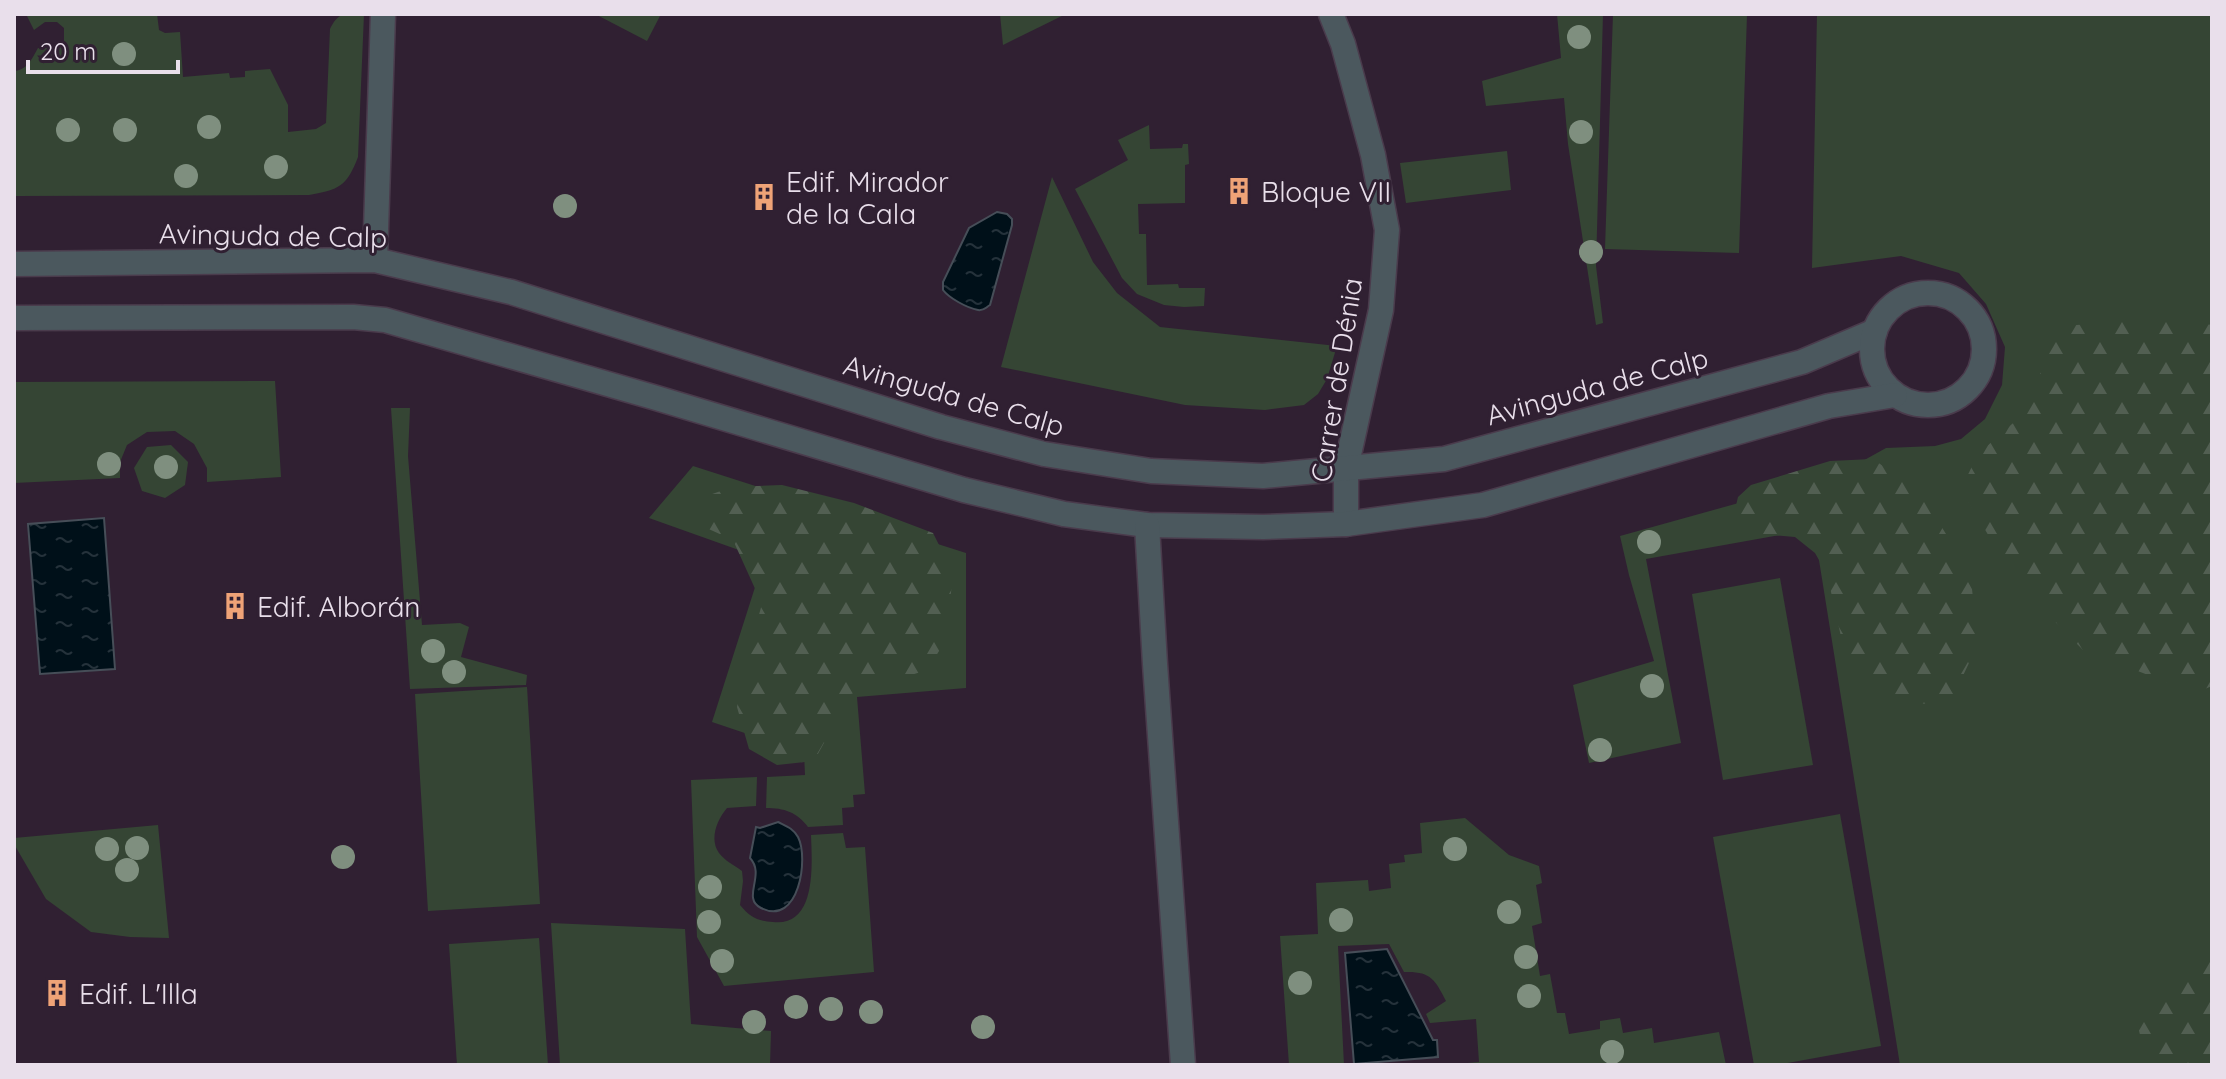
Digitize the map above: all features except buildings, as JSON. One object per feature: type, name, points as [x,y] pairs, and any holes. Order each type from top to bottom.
[{"type":"street","points":[[375,260],[383,14]]},
{"type":"street","name":"Carrer de Dénia","points":[[1331,14],[1343,44],[1373,155],[1387,230],[1381,310],[1346,468],[1346,524]]},
{"type":"street","name":"Avinguda de Calp","points":[[14,264],[375,260],[511,292],[941,427],[1044,454],[1151,471],[1263,476],[1444,459],[1802,362],[1875,331]]},
{"type":"street","points":[[1916,293],[1935,293],[1955,299],[1969,311],[1980,328],[1984,346],[1982,363],[1975,380],[1963,393],[1947,402],[1929,406],[1911,403],[1895,395],[1882,383],[1874,367],[1871,348],[1883,314],[1916,293]]},
{"type":"street","points":[[14,318],[353,317],[385,320],[964,490],[1064,514],[1147,525],[1263,527],[1346,524],[1483,505],[1829,406],[1895,395]]},
{"type":"street","points":[[1147,525],[1183,1065]]},
{"type":"green space","points":[[26,14],[157,14],[159,30],[165,33],[180,32],[183,77],[229,73],[230,78],[245,77],[245,71],[270,69],[288,105],[288,132],[316,129],[326,123],[330,29],[336,19],[343,15],[364,14],[358,157],[354,167],[341,185],[309,195],[14,196],[14,71],[26,66],[38,48],[56,48],[64,41],[64,28],[57,22],[45,22],[34,30]]},
{"type":"green space","points":[[595,14],[661,14],[647,41]]},
{"type":"green space","points":[[1000,14],[1066,14],[1003,45]]},
{"type":"green space","points":[[1557,14],[1603,14],[1596,266],[1603,323],[1596,325],[1568,144],[1564,98],[1486,106],[1482,81],[1561,58]]},
{"type":"green space","points":[[1613,14],[1747,14],[1739,253],[1605,249]]},
{"type":"green space","points":[[1817,14],[2212,14],[2212,1065],[1900,1065],[1814,529],[1646,559],[1681,743],[1589,763],[1573,685],[1654,661],[1620,536],[1807,484],[1859,463],[1886,448],[1935,446],[1961,439],[1985,419],[2002,385],[2005,347],[1986,304],[1959,273],[1901,256],[1812,268]]},
{"type":"green space","points":[[1149,125],[1150,149],[1182,148],[1183,144],[1188,144],[1189,164],[1185,165],[1185,203],[1138,204],[1139,234],[1146,234],[1147,285],[1178,284],[1179,288],[1205,288],[1204,306],[1164,305],[1137,294],[1122,278],[1075,189],[1128,160],[1118,140]]},
{"type":"green space","points":[[1507,151],[1511,190],[1406,203],[1400,163]]},
{"type":"green space","points":[[1052,177],[1093,262],[1117,293],[1160,327],[1337,346],[1327,379],[1318,394],[1304,405],[1265,410],[1185,405],[1001,367]]},
{"type":"green space","points":[[2165,317],[2212,325],[2212,686],[2195,693],[2083,650],[2016,582],[1961,489],[1978,454],[2029,409],[2055,327]]},
{"type":"green space","points":[[275,381],[281,477],[207,482],[207,468],[194,444],[175,431],[147,432],[127,445],[120,462],[120,478],[14,483],[14,382]]},
{"type":"green space","points":[[391,408],[410,408],[408,456],[422,625],[460,623],[469,627],[461,657],[527,675],[526,685],[410,689]]},
{"type":"green space","points":[[171,445],[188,462],[185,485],[165,498],[142,491],[134,468],[147,447]]},
{"type":"green space","points":[[1873,459],[1920,492],[1946,534],[1972,589],[1978,644],[1950,703],[1912,704],[1859,680],[1842,641],[1827,574],[1815,553],[1795,537],[1738,535],[1728,521],[1738,497],[1751,485],[1830,461]]},
{"type":"green space","points":[[693,466],[966,553],[966,688],[857,697],[865,794],[853,795],[854,807],[842,808],[843,825],[808,827],[790,812],[766,808],[767,777],[805,775],[804,753],[712,722],[764,559],[649,518]]},
{"type":"green space","points":[[782,485],[854,503],[933,533],[953,573],[946,640],[927,670],[851,694],[814,761],[777,765],[749,749],[737,707],[762,604],[733,540],[702,526],[701,498],[732,487]]},
{"type":"green space","points":[[1780,578],[1813,765],[1723,780],[1692,594]]},
{"type":"green space","points":[[527,687],[540,904],[428,911],[415,694]]},
{"type":"green space","points":[[757,777],[756,806],[727,808],[714,836],[719,853],[742,871],[740,905],[754,918],[767,921],[787,921],[798,915],[809,891],[811,835],[843,833],[846,848],[865,847],[874,972],[724,986],[697,937],[691,780]]},
{"type":"green space","points":[[1840,814],[1881,1046],[1777,1065],[1754,1065],[1713,837]]},
{"type":"green space","points":[[1465,818],[1509,855],[1539,866],[1542,883],[1536,885],[1542,923],[1532,926],[1540,976],[1550,974],[1557,1013],[1565,1013],[1569,1034],[1600,1029],[1600,1021],[1620,1018],[1623,1033],[1652,1028],[1654,1043],[1719,1032],[1726,1065],[1444,1065],[1479,1062],[1476,1019],[1430,1023],[1426,1014],[1446,1001],[1442,993],[1426,975],[1404,972],[1389,944],[1338,946],[1344,1065],[1289,1065],[1280,936],[1318,934],[1316,883],[1368,880],[1369,891],[1391,888],[1389,864],[1405,862],[1404,855],[1422,853],[1420,823]]},
{"type":"green space","points":[[158,825],[169,938],[91,932],[46,899],[14,844],[14,838]]},
{"type":"green space","points":[[551,923],[685,929],[691,1024],[771,1031],[770,1065],[560,1065]]},
{"type":"green space","points":[[539,938],[548,1065],[457,1065],[449,944]]},
{"type":"green space","points":[[2212,958],[2212,1065],[2148,1065],[2133,1008]]},
{"type":"water","points":[[997,212],[1007,214],[1012,219],[1012,225],[990,305],[978,310],[949,296],[943,290],[943,282],[969,228]]},
{"type":"water","points":[[104,518],[115,669],[40,674],[28,524]]},
{"type":"water","points":[[778,822],[798,837],[802,860],[798,888],[792,899],[784,908],[774,911],[755,904],[756,872],[750,858],[756,827]]},
{"type":"water","points":[[1387,949],[1433,1040],[1437,1040],[1438,1057],[1354,1064],[1345,953]]},
{"type":"place","name":"Bloque VII","points":[[1239,191]]},
{"type":"place","name":"Edif. Mirador de la Cala","points":[[764,197]]},
{"type":"place","name":"Edif. Alborán","points":[[235,606]]},
{"type":"place","name":"Edif. L'Illa","points":[[57,993]]}]
